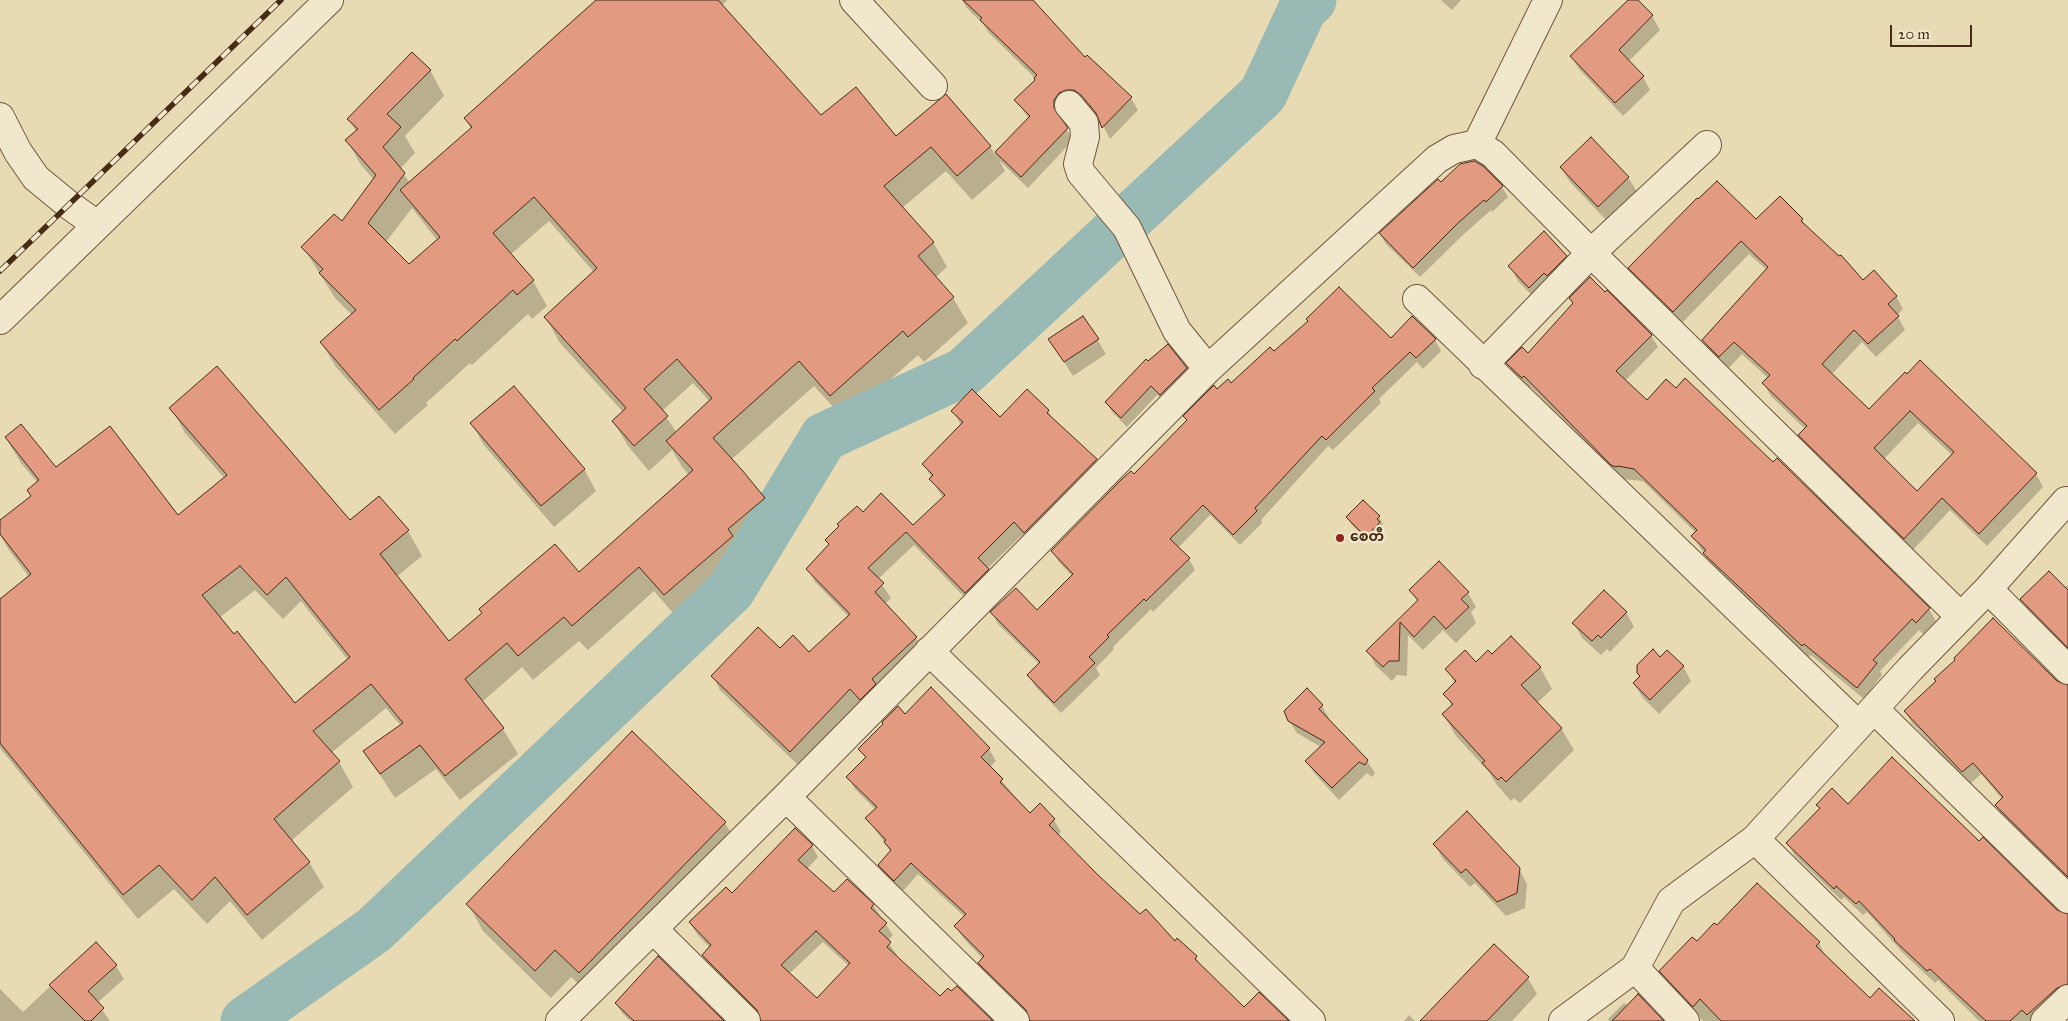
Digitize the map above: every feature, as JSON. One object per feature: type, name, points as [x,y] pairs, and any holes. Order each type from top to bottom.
[{"type":"street","points":[[0,320],[329,0]]},
{"type":"street","points":[[854,0],[933,86]]},
{"type":"street","points":[[1477,144],[1548,0]]},
{"type":"street","points":[[1069,104],[1084,123],[1085,137],[1078,164],[1081,173],[1127,228],[1178,331],[1208,369]]},
{"type":"street","points":[[0,117],[18,152],[36,178],[97,225]]},
{"type":"street","points":[[560,1021],[786,797],[1208,369],[1437,159],[1454,149],[1477,144],[1493,154],[1960,616]]},
{"type":"street","points":[[1483,365],[1591,253],[1707,145]]},
{"type":"street","points":[[1417,299],[1483,365],[1866,717],[2068,898]]},
{"type":"street","points":[[1563,1021],[1635,968],[1670,901],[1755,839],[1960,616],[1988,589],[2066,501]]},
{"type":"street","points":[[1988,589],[2068,670]]},
{"type":"street","points":[[929,651],[1310,1021]]},
{"type":"street","points":[[786,797],[1015,1021]]},
{"type":"street","points":[[1755,839],[1940,1021]]},
{"type":"street","points":[[653,929],[746,1021]]},
{"type":"street","points":[[1635,968],[1684,1021]]},
{"type":"street","points":[[2044,1021],[2068,999]]},
{"type":"building","points":[[596,0],[718,0],[821,115],[856,87],[896,136],[946,94],[991,146],[957,176],[931,147],[884,186],[934,242],[918,256],[954,297],[908,337],[903,331],[830,396],[799,361],[713,438],[765,498],[728,529],[733,536],[664,595],[639,567],[572,626],[564,617],[518,656],[507,643],[465,679],[504,728],[445,776],[420,745],[380,774],[363,751],[403,723],[371,684],[313,731],[340,761],[274,819],[310,862],[247,915],[215,877],[192,900],[159,865],[123,895],[0,743],[0,599],[31,574],[0,534],[0,520],[31,496],[27,490],[39,480],[5,437],[21,424],[56,467],[110,426],[178,515],[227,475],[169,408],[217,366],[350,520],[379,496],[409,530],[380,554],[449,641],[482,613],[479,609],[555,544],[579,572],[693,470],[666,441],[712,398],[677,359],[644,389],[668,416],[634,446],[612,421],[626,408],[544,317],[597,268],[534,197],[493,233],[534,280],[517,295],[513,290],[457,341],[455,339],[379,410],[320,342],[356,310],[319,273],[323,269],[301,247],[334,214],[342,221],[376,175],[345,140],[358,129],[347,119],[412,52],[431,70],[387,114],[401,127],[383,147],[405,173],[368,223],[409,264],[440,237],[400,190],[472,127],[464,118]],"holes":[[[240,566],[267,595],[286,577],[350,657],[295,703],[237,631],[234,634],[202,595]]]},
{"type":"building","points":[[963,0],[1033,0],[1085,57],[1087,55],[1132,97],[1102,128],[1096,113],[1081,95],[1074,90],[1066,90],[1059,93],[1054,100],[1054,108],[1068,128],[1021,177],[995,152],[1030,116],[1014,100],[1035,80],[1034,78],[1037,75],[980,20],[982,18]]},
{"type":"building","points":[[1628,0],[1638,0],[1653,15],[1619,50],[1644,76],[1615,103],[1570,56]]},
{"type":"building","points":[[1591,137],[1629,177],[1598,207],[1560,167]]},
{"type":"building","points":[[1474,161],[1483,166],[1503,186],[1486,202],[1484,200],[1458,223],[1413,268],[1379,233],[1438,179],[1441,182],[1460,164]]},
{"type":"building","points":[[1717,181],[1756,219],[1780,196],[1803,219],[1801,221],[1839,256],[1841,255],[1863,280],[1874,270],[1897,296],[1888,304],[1899,316],[1868,344],[1854,330],[1822,364],[1869,409],[1905,372],[1907,374],[1920,360],[2037,473],[1979,534],[1942,498],[1904,539],[1798,435],[1807,426],[1762,383],[1770,375],[1734,342],[1719,357],[1702,340],[1768,267],[1741,241],[1673,312],[1628,268]],"holes":[[[1910,411],[1954,452],[1917,491],[1874,448]]]},
{"type":"building","points":[[1544,231],[1567,256],[1547,276],[1544,273],[1529,288],[1508,266]]},
{"type":"building","points":[[1590,277],[1605,292],[1607,290],[1652,335],[1616,371],[1647,400],[1666,379],[1676,388],[1685,378],[1773,462],[1777,458],[1930,608],[1916,623],[1912,619],[1873,660],[1877,663],[1857,688],[1804,644],[1802,646],[1703,553],[1706,550],[1691,536],[1697,530],[1634,469],[1611,465],[1524,376],[1522,378],[1506,363],[1522,347],[1528,353],[1573,303],[1569,298]]},
{"type":"building","points":[[1339,287],[1391,338],[1412,316],[1436,339],[1416,358],[1410,352],[1372,388],[1375,391],[1326,440],[1322,436],[1255,508],[1257,511],[1233,535],[1203,505],[1170,539],[1190,558],[1146,601],[1144,599],[1107,635],[1109,637],[1089,657],[1095,663],[1054,703],[1027,675],[1040,662],[990,612],[1016,588],[1037,610],[1073,574],[1051,551],[1121,480],[1131,471],[1134,474],[1187,420],[1183,416],[1214,385],[1217,389],[1228,379],[1231,383],[1270,347],[1274,351],[1308,321],[1306,319]]},
{"type":"building","points":[[1083,316],[1099,339],[1064,362],[1048,339]]},
{"type":"building","points":[[1168,344],[1187,368],[1160,395],[1151,386],[1121,418],[1105,402],[1146,359],[1148,361]]},
{"type":"building","points":[[514,386],[585,469],[541,506],[470,423]]},
{"type":"building","points":[[972,389],[1000,417],[1027,389],[1049,410],[1047,413],[1097,459],[1024,533],[1014,522],[978,558],[989,569],[965,593],[906,532],[868,568],[884,583],[875,592],[917,637],[872,679],[876,684],[860,700],[850,689],[790,752],[711,676],[758,627],[780,648],[793,635],[809,652],[850,614],[806,569],[829,544],[825,540],[839,526],[837,524],[857,506],[863,512],[881,493],[913,525],[945,495],[929,479],[933,475],[922,464],[963,422],[951,411]]},
{"type":"building","points":[[1363,500],[1380,516],[1377,519],[1380,522],[1366,537],[1346,517]]},
{"type":"building","points":[[1439,561],[1469,592],[1461,599],[1469,607],[1446,629],[1434,616],[1414,637],[1400,622],[1399,661],[1389,661],[1383,667],[1366,651],[1418,600],[1409,590]]},
{"type":"building","points":[[2049,571],[2068,590],[2068,648],[2020,599]]},
{"type":"building","points":[[1604,590],[1627,612],[1601,638],[1598,635],[1592,641],[1572,623]]},
{"type":"building","points":[[1993,618],[2057,681],[2068,685],[2068,877],[1995,805],[2003,797],[1973,763],[1962,772],[1904,711],[1936,681],[1934,679],[1955,660],[1954,658]]},
{"type":"building","points":[[1511,636],[1541,667],[1521,685],[1562,728],[1506,782],[1501,777],[1498,780],[1482,763],[1485,761],[1442,714],[1453,704],[1443,694],[1456,681],[1445,669],[1465,650],[1476,662],[1488,650],[1492,654]]},
{"type":"building","points":[[1653,649],[1660,657],[1667,650],[1684,666],[1650,700],[1633,683],[1640,676],[1637,673],[1637,665]]},
{"type":"building","points":[[931,687],[990,748],[981,757],[1003,779],[1000,782],[1030,813],[1040,803],[1055,819],[1049,825],[1098,875],[1140,914],[1146,909],[1175,941],[1177,938],[1197,956],[1195,959],[1244,1007],[1259,992],[1289,1021],[1030,1021],[1026,1010],[978,963],[984,956],[954,926],[966,914],[911,863],[894,881],[878,865],[891,850],[884,842],[886,840],[865,818],[877,807],[846,777],[866,757],[858,749],[883,724],[882,722],[898,706],[905,714]]},
{"type":"building","points":[[1307,688],[1323,705],[1319,709],[1368,760],[1365,765],[1359,762],[1332,788],[1305,761],[1325,742],[1288,721],[1284,711]]},
{"type":"building","points":[[632,731],[726,822],[579,973],[555,950],[535,971],[466,904]]},
{"type":"building","points":[[1892,757],[1979,841],[1983,837],[2057,910],[2068,914],[2068,984],[2057,988],[2027,1015],[2022,1010],[2010,1021],[1986,1021],[1930,969],[1927,971],[1894,940],[1859,901],[1856,904],[1836,886],[1834,889],[1786,843],[1820,808],[1816,805],[1832,788],[1848,804]]},
{"type":"building","points":[[1467,811],[1520,868],[1517,893],[1497,902],[1466,869],[1461,873],[1433,844]]},
{"type":"building","points":[[795,828],[813,845],[798,860],[834,892],[847,879],[874,904],[871,908],[887,923],[879,931],[891,942],[887,947],[940,996],[948,988],[951,991],[957,986],[993,1021],[761,1021],[757,1010],[702,955],[711,945],[689,922],[726,887],[732,893]],"holes":[[[816,931],[850,963],[817,998],[781,965]]]},
{"type":"building","points":[[1757,883],[1820,942],[1816,946],[1870,998],[1879,988],[1915,1021],[1721,1021],[1700,999],[1693,1007],[1659,971],[1692,937],[1697,941],[1714,923],[1717,925]]},
{"type":"building","points":[[96,942],[117,965],[88,991],[104,1008],[91,1021],[85,1021],[49,985]]},
{"type":"building","points":[[1494,944],[1529,977],[1487,1021],[1420,1021]]},
{"type":"building","points":[[658,956],[724,1021],[634,1021],[615,1003]]},
{"type":"building","points":[[1638,994],[1664,1021],[1612,1021]]},
{"type":"waterway","points":[[245,1021],[374,930],[731,590],[824,437],[964,372],[1263,94],[1302,10],[1312,0]]},
{"type":"railway","points":[[0,271],[281,0]]},
{"type":"place","name":"စေတီ","points":[[1340,538]]}]
